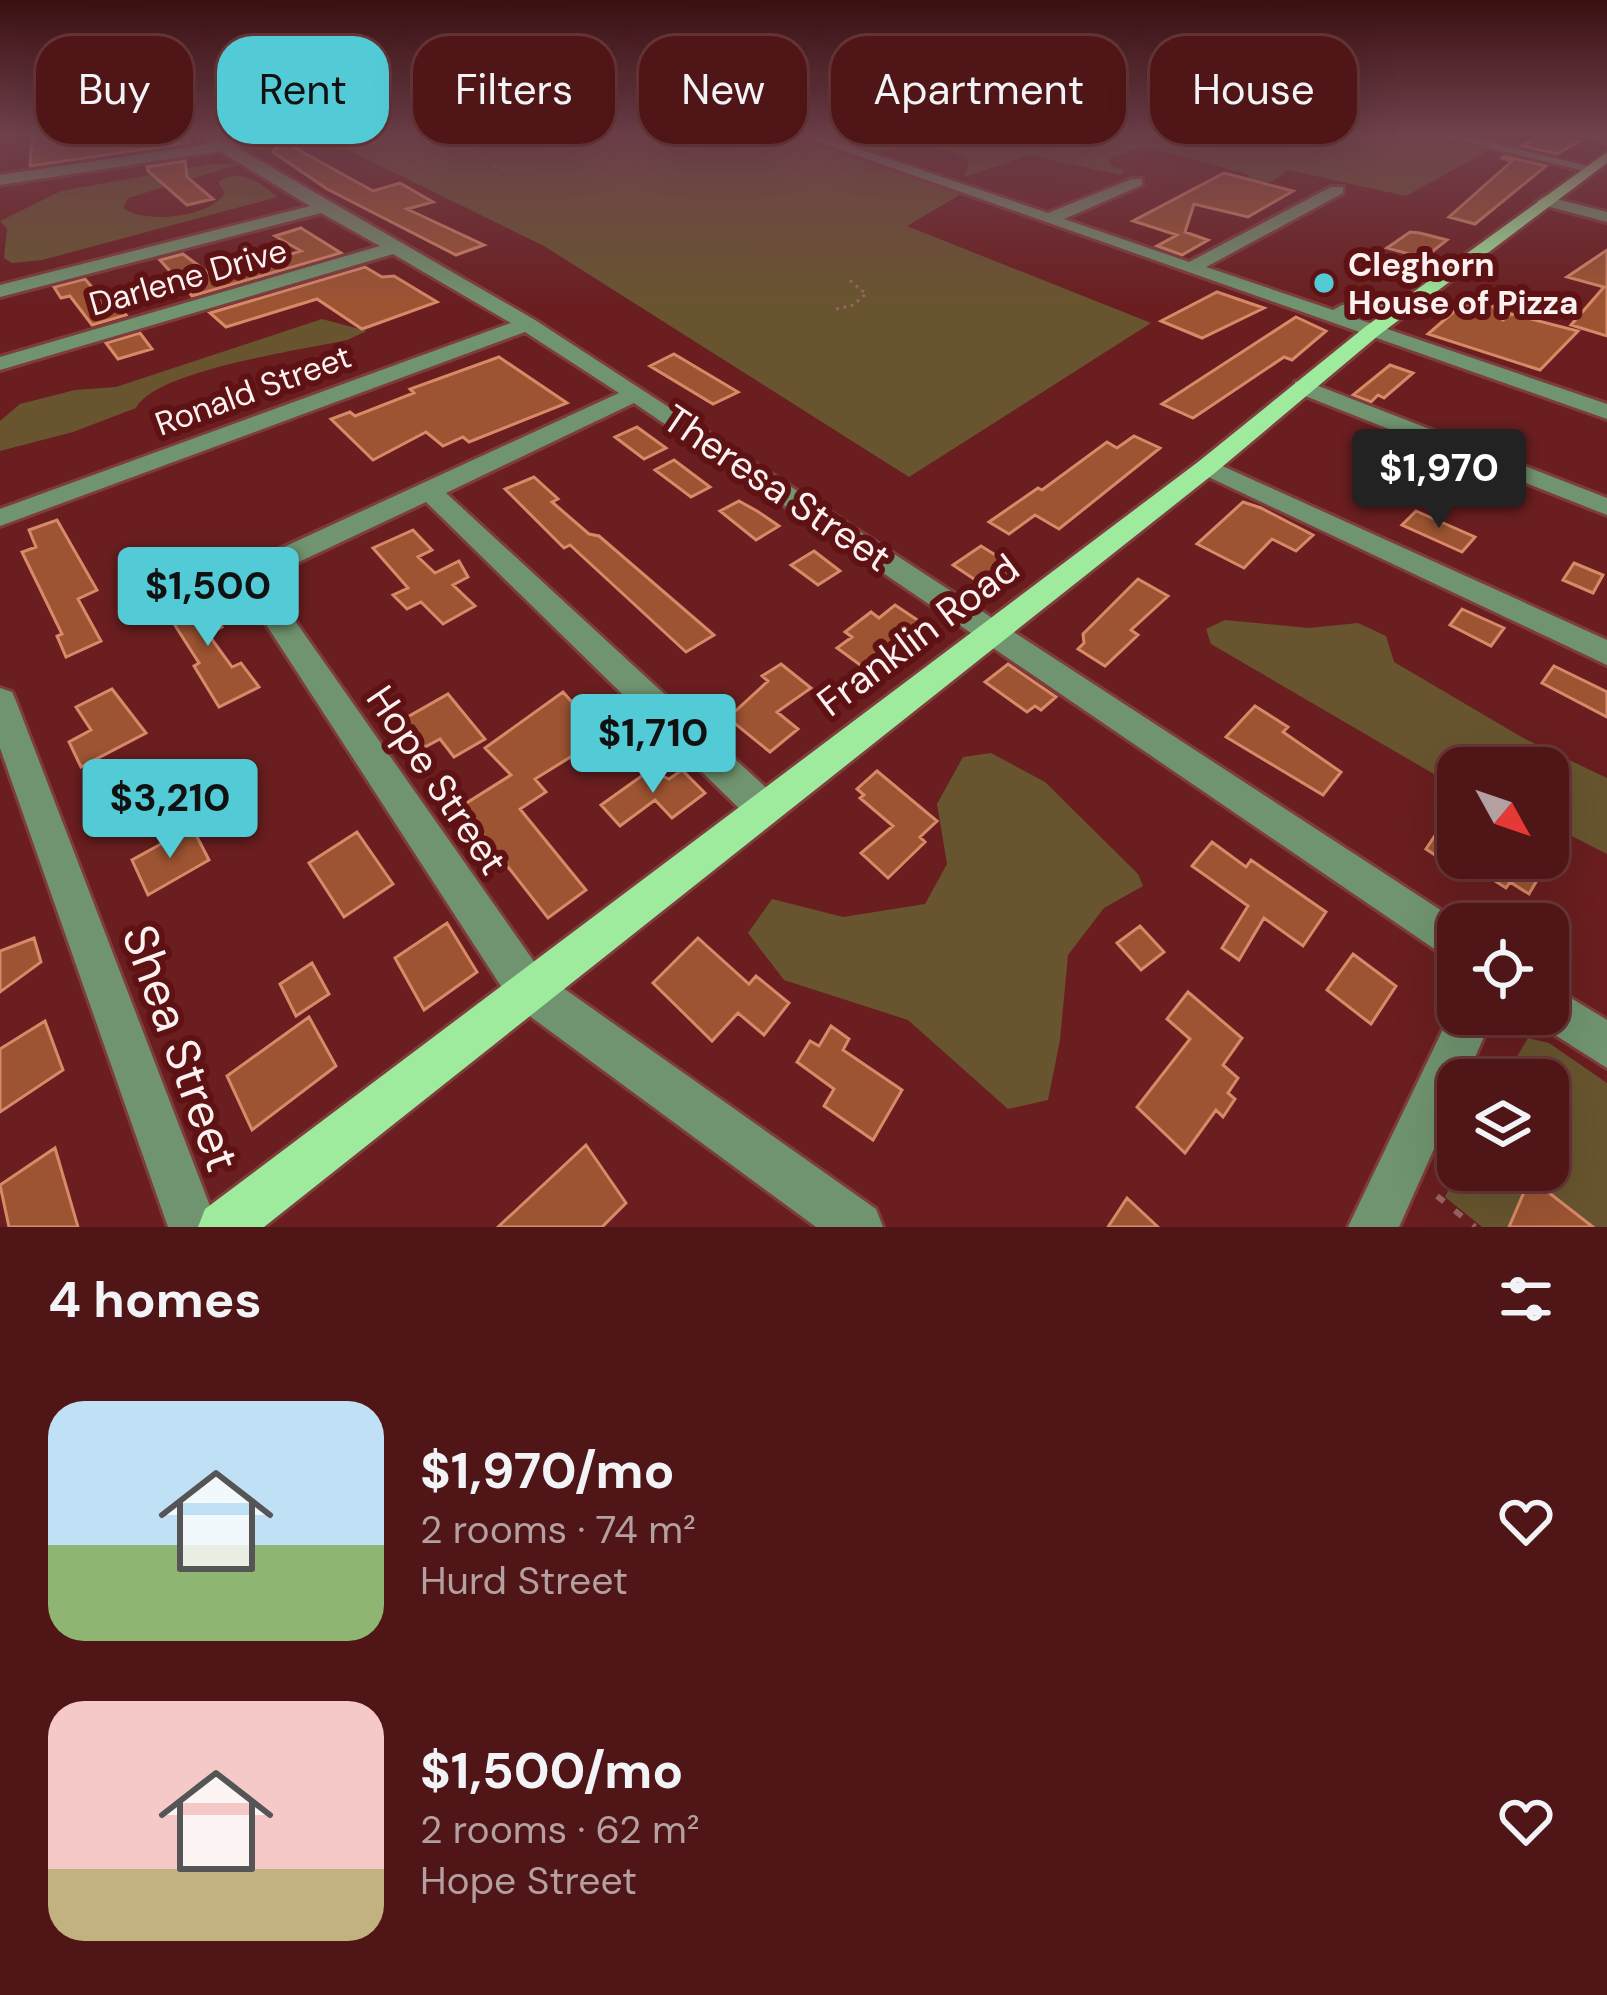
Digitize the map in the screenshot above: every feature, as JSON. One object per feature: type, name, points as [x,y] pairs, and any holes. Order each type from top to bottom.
[{"type":"main road","name":"Franklin Road","points":[[223,1227],[1207,467],[1304,387],[1367,312],[1563,190]]},
{"type":"street","name":"Theresa Street","points":[[292,190],[528,324],[1437,931]]},
{"type":"street","points":[[305,190],[486,289],[695,416],[886,544]]},
{"type":"street","points":[[966,190],[1191,268],[1367,312],[1603,404]]},
{"type":"street","points":[[1049,219],[1117,190]]},
{"type":"street","points":[[1191,268],[1337,190]]},
{"type":"street","points":[[1545,201],[1607,217]]},
{"type":"street","points":[[0,291],[319,209]]},
{"type":"street","name":"Darlene Drive","points":[[0,364],[393,248]]},
{"type":"street","name":"Ronald Street","points":[[0,518],[528,324]]},
{"type":"street","points":[[1304,387],[1607,507]]},
{"type":"street","name":"Hope Street","points":[[635,394],[248,575],[527,988],[858,1227]]},
{"type":"street","points":[[1207,467],[1607,653]]},
{"type":"street","points":[[429,491],[762,807]]},
{"type":"street","name":"Shea Street","points":[[0,701],[193,1227]]},
{"type":"street","points":[[1569,1020],[1607,1046]]},
{"type":"street","points":[[1373,1227],[1462,1035]]},
{"type":"path","points":[[836,309],[854,305],[866,294],[848,278]]},
{"type":"path","points":[[1437,1196],[1474,1227]]},
{"type":"shaded area","points":[[153,190],[128,198],[123,208],[161,217],[206,208],[223,190],[269,190],[278,197],[42,260],[12,263],[4,258],[7,229],[0,221],[61,191]]},
{"type":"shaded area","points":[[430,190],[950,190],[961,194],[907,226],[1151,323],[909,477],[544,246]]},
{"type":"shaded area","points":[[1380,190],[1416,190],[1406,196]]},
{"type":"shaded area","points":[[322,319],[367,331],[347,340],[200,372],[149,395],[136,408],[73,432],[0,451],[0,421],[20,404],[75,390],[116,387]]},
{"type":"shaded area","points":[[1225,620],[1309,628],[1358,623],[1386,636],[1394,662],[1542,747],[1437,747],[1437,776],[1211,644],[1206,629]]},
{"type":"shaded area","points":[[991,753],[1045,782],[1138,874],[1143,886],[1104,908],[1068,955],[1060,1040],[1048,1100],[1008,1109],[908,1020],[784,980],[748,933],[772,899],[843,917],[925,904],[947,864],[937,804],[963,757]]},
{"type":"shaded area","points":[[1569,760],[1607,778],[1607,854],[1569,835]]},
{"type":"shaded area","points":[[1528,1038],[1549,1043],[1607,1083],[1607,1227],[1593,1227],[1546,1191],[1569,1191],[1569,1059],[1516,1059]]},
{"type":"shaded area","points":[[1448,1191],[1526,1191],[1509,1227],[1482,1227],[1445,1197]]},
{"type":"building","points":[[170,190],[203,190],[213,199],[187,205]]},
{"type":"building","points":[[329,190],[413,190],[433,202],[407,209],[484,245],[456,255]]},
{"type":"building","points":[[1191,190],[1293,191],[1248,217],[1194,204],[1185,232],[1208,240],[1182,255],[1157,246],[1177,235],[1133,221]]},
{"type":"building","points":[[1479,190],[1516,190],[1475,224],[1449,217]]},
{"type":"building","points":[[301,228],[341,253],[192,296],[160,260],[183,254],[214,277],[301,251],[275,236]]},
{"type":"building","points":[[1410,232],[1447,240],[1424,258],[1387,248]]},
{"type":"building","points":[[1607,250],[1607,336],[1571,325],[1604,287],[1567,277]]},
{"type":"building","points":[[365,267],[382,277],[394,276],[437,302],[362,329],[317,299],[226,327],[210,313]]},
{"type":"building","points":[[85,279],[107,305],[116,302],[126,315],[92,325],[70,296],[61,298],[54,287]]},
{"type":"building","points":[[1217,292],[1264,308],[1202,338],[1161,321]]},
{"type":"building","points":[[1472,296],[1489,301],[1503,320],[1511,314],[1578,331],[1540,370],[1428,334]]},
{"type":"building","points":[[1296,317],[1326,331],[1292,360],[1284,357],[1193,418],[1162,404]]},
{"type":"building","points":[[140,333],[152,349],[118,359],[106,343]]},
{"type":"building","points":[[674,354],[738,392],[713,404],[650,366]]},
{"type":"building","points":[[499,357],[567,403],[469,442],[463,437],[443,446],[426,432],[373,460],[331,419],[350,412],[355,416],[414,393],[410,389]]},
{"type":"building","points":[[1390,365],[1413,373],[1384,398],[1378,395],[1371,402],[1353,395]]},
{"type":"building","points":[[637,427],[666,448],[644,459],[615,437]]},
{"type":"building","points":[[1134,436],[1160,448],[1059,529],[1035,515],[1009,534],[989,522],[1107,442],[1117,448]]},
{"type":"building","points":[[674,460],[710,487],[691,497],[655,470]]},
{"type":"building","points":[[534,477],[558,499],[552,502],[714,635],[686,652],[570,545],[564,548],[505,489]]},
{"type":"building","points":[[739,501],[779,526],[756,540],[720,511]]},
{"type":"building","points":[[1243,502],[1313,535],[1296,551],[1272,539],[1244,568],[1197,544]]},
{"type":"building","points":[[1416,511],[1475,537],[1462,552],[1402,525]]},
{"type":"building","points":[[57,520],[97,590],[78,599],[101,641],[66,657],[57,636],[62,634],[22,552],[36,547],[29,530]]},
{"type":"building","points":[[413,530],[432,550],[418,557],[435,573],[459,561],[468,577],[453,585],[475,606],[443,624],[421,602],[407,609],[393,595],[408,588],[373,548]]},
{"type":"building","points":[[981,546],[1010,564],[1003,569],[1009,573],[993,585],[983,585],[953,565]]},
{"type":"building","points":[[814,551],[840,571],[818,585],[791,565]]},
{"type":"building","points":[[1574,563],[1603,575],[1593,593],[1563,580]]},
{"type":"building","points":[[1138,579],[1168,596],[1131,630],[1138,635],[1105,666],[1078,649],[1084,643],[1083,634]]},
{"type":"building","points":[[197,589],[222,627],[208,634],[232,667],[241,663],[259,687],[219,707],[194,666],[199,663],[162,605]]},
{"type":"building","points":[[895,605],[922,623],[863,667],[837,648],[852,637],[845,632],[871,612],[879,618]]},
{"type":"building","points":[[1462,609],[1504,628],[1491,646],[1450,625]]},
{"type":"building","points":[[781,664],[811,688],[777,712],[798,729],[770,752],[728,718],[768,681],[762,676]]},
{"type":"building","points":[[1008,664],[1056,697],[1041,710],[1035,706],[1027,712],[985,682]]},
{"type":"building","points":[[1554,666],[1607,692],[1607,717],[1542,683]]},
{"type":"building","points":[[112,689],[146,733],[81,767],[69,742],[91,730],[76,707]]},
{"type":"building","points":[[563,692],[579,710],[591,703],[597,709],[606,703],[631,727],[599,749],[593,743],[535,779],[546,792],[520,809],[586,890],[548,918],[483,835],[476,840],[461,820],[472,813],[465,804],[511,775],[485,748]]},
{"type":"building","points":[[448,694],[485,739],[454,757],[440,739],[425,747],[404,719]]},
{"type":"building","points":[[1255,706],[1341,772],[1323,795],[1226,737]]},
{"type":"building","points":[[650,770],[669,779],[682,770],[705,793],[672,818],[655,800],[620,826],[601,805]]},
{"type":"building","points":[[877,771],[937,821],[920,837],[925,842],[888,878],[861,853],[893,826],[860,798],[864,795],[857,789]]},
{"type":"building","points":[[207,783],[219,803],[179,825],[168,805]]},
{"type":"building","points":[[192,827],[209,860],[148,895],[132,860]]},
{"type":"building","points":[[357,832],[393,884],[344,917],[309,863]]},
{"type":"building","points":[[1437,832],[1437,856],[1426,849]]},
{"type":"building","points":[[1212,842],[1246,867],[1251,860],[1326,912],[1303,946],[1264,918],[1239,960],[1222,948],[1248,906],[1192,866]]},
{"type":"building","points":[[1492,879],[1538,879],[1529,894],[1510,882],[1506,888]]},
{"type":"building","points":[[447,923],[477,972],[424,1010],[395,958]]},
{"type":"building","points":[[1140,926],[1164,952],[1141,970],[1117,943]]},
{"type":"building","points":[[34,938],[41,962],[0,992],[0,951]]},
{"type":"building","points":[[698,938],[749,984],[756,976],[789,1003],[764,1035],[738,1013],[712,1041],[653,983]]},
{"type":"building","points":[[1353,954],[1396,986],[1371,1024],[1327,990]]},
{"type":"building","points":[[312,963],[329,994],[296,1016],[280,984]]},
{"type":"building","points":[[1188,992],[1242,1038],[1223,1065],[1238,1078],[1228,1093],[1235,1099],[1223,1117],[1216,1110],[1185,1153],[1137,1107],[1190,1039],[1167,1019]]},
{"type":"building","points":[[309,1017],[336,1066],[252,1130],[227,1076]]},
{"type":"building","points":[[45,1021],[63,1070],[0,1112],[0,1049]]},
{"type":"building","points":[[831,1026],[849,1039],[843,1050],[902,1090],[873,1140],[824,1106],[834,1089],[797,1062],[810,1041],[819,1046]]},
{"type":"building","points":[[586,1145],[626,1203],[602,1227],[498,1227]]},
{"type":"building","points":[[55,1148],[78,1227],[9,1227],[0,1185]]},
{"type":"building","points":[[1524,1191],[1547,1191],[1593,1227],[1509,1227]]},
{"type":"building","points":[[1127,1198],[1158,1227],[1108,1227]]},
{"type":"place","name":"Cleghorn House of Pizza","points":[[1324,283]]}]
